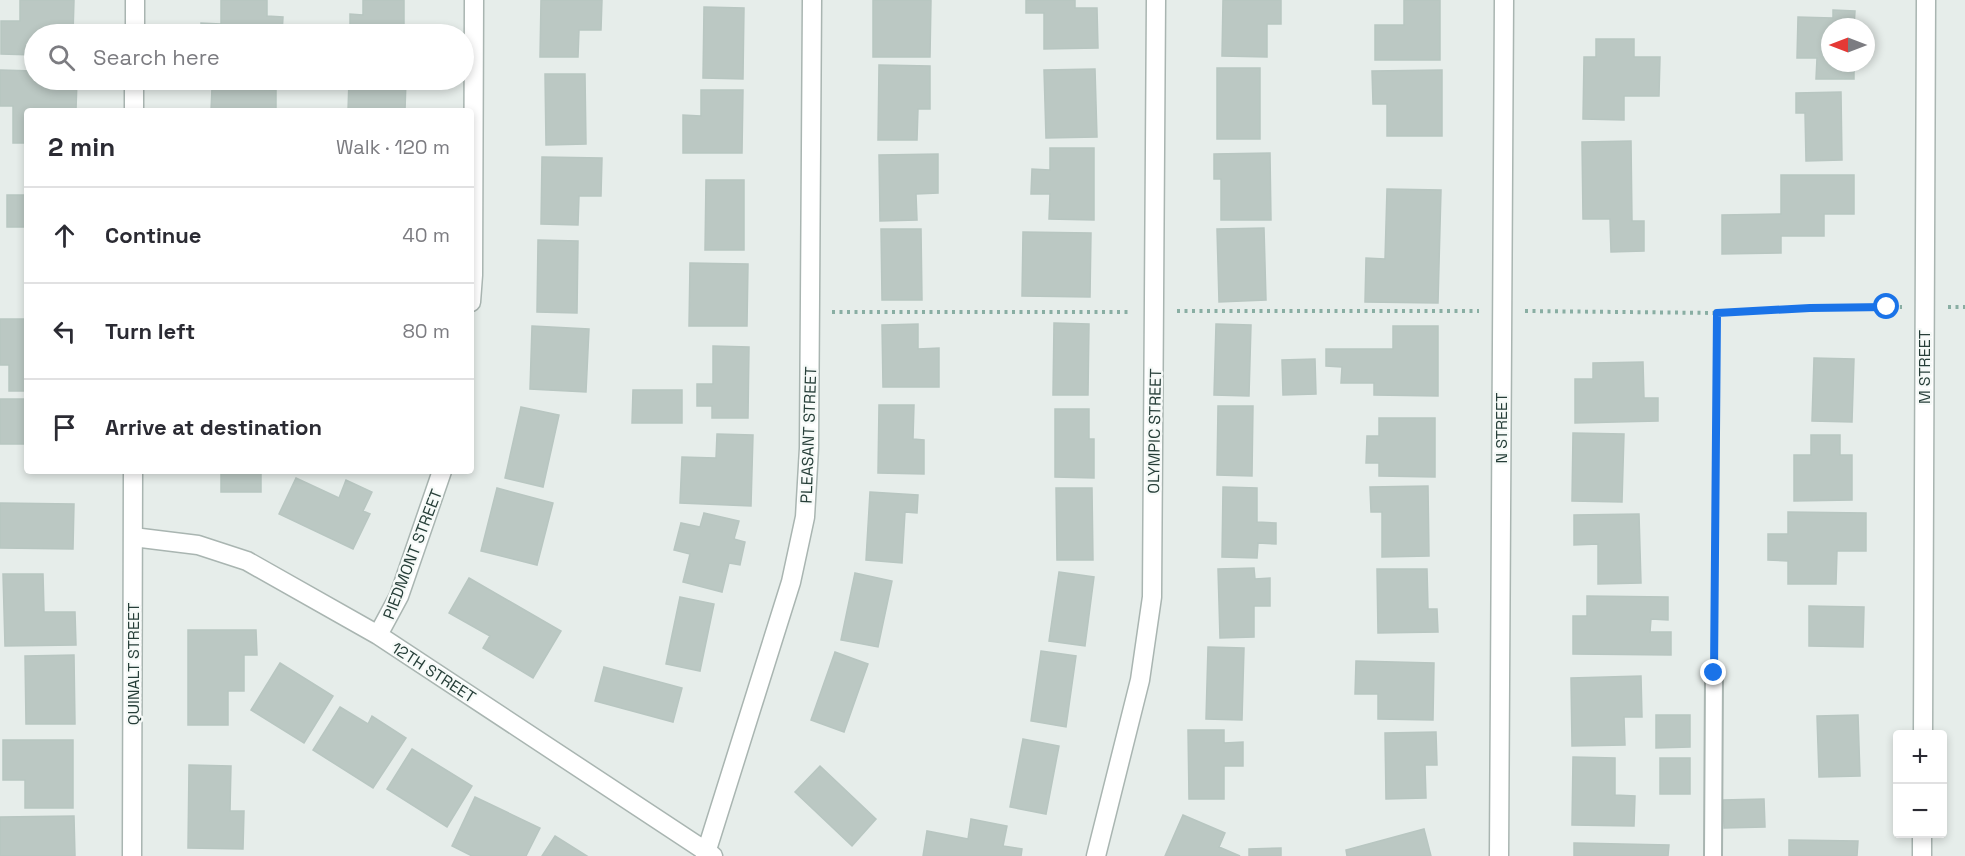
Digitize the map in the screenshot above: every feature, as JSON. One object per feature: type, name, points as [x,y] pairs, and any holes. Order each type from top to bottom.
[{"type":"street","points":[[135,0],[135,24]]},
{"type":"street","points":[[474,0],[474,24]]},
{"type":"street","name":"PLEASANT STREET","points":[[708,855],[791,582],[805,518],[809,448],[812,0]]},
{"type":"street","name":"OLYMPIC STREET","points":[[1096,856],[1140,680],[1152,597],[1156,0]]},
{"type":"street","name":"N STREET","points":[[1499,856],[1504,0]]},
{"type":"street","name":"M STREET","points":[[1923,730],[1926,0]]},
{"type":"street","points":[[134,90],[134,108]]},
{"type":"street","points":[[474,90],[474,108]]},
{"type":"street","name":"QUINALT STREET","points":[[132,856],[133,474]]},
{"type":"street","name":"PIEDMONT STREET","points":[[378,635],[399,596],[441,474]]},
{"type":"street","name":"12TH STREET","points":[[133,537],[198,545],[247,561],[378,635],[708,855]]},
{"type":"street","points":[[1922,838],[1922,856]]},
{"type":"lane","points":[[1713,856],[1714,673]]},
{"type":"path","points":[[1502,311],[1717,313],[1810,308],[1965,307]]},
{"type":"path","points":[[1714,673],[1717,313]]},
{"type":"building","points":[[20,0],[74,0],[73,24],[24,24],[24,55],[1,54],[1,21],[20,21]]},
{"type":"building","points":[[221,0],[267,0],[267,16],[283,17],[283,24],[221,24]]},
{"type":"building","points":[[363,0],[404,0],[404,24],[350,24],[350,14],[363,15]]},
{"type":"building","points":[[541,0],[602,0],[601,30],[579,30],[578,57],[540,57]]},
{"type":"building","points":[[873,0],[931,0],[930,57],[873,57]]},
{"type":"building","points":[[1026,0],[1075,0],[1075,8],[1097,8],[1098,48],[1044,49],[1044,13],[1026,13]]},
{"type":"building","points":[[1223,0],[1281,0],[1281,24],[1267,24],[1267,57],[1222,56]]},
{"type":"building","points":[[1404,0],[1440,0],[1440,60],[1375,60],[1375,25],[1404,25]]},
{"type":"building","points":[[704,7],[744,8],[743,79],[703,78]]},
{"type":"building","points":[[1833,10],[1855,11],[1855,18],[1833,18]]},
{"type":"building","points":[[1798,17],[1833,18],[1821,18],[1821,72],[1854,72],[1854,79],[1816,79],[1817,58],[1797,58]]},
{"type":"building","points":[[1596,39],[1634,39],[1634,57],[1660,57],[1659,96],[1624,96],[1624,120],[1583,119],[1584,57],[1596,57]]},
{"type":"building","points":[[879,65],[930,66],[930,109],[918,109],[917,140],[878,140]]},
{"type":"building","points":[[1217,68],[1260,68],[1260,139],[1217,139]]},
{"type":"building","points":[[1095,69],[1097,137],[1046,138],[1044,70]]},
{"type":"building","points":[[0,70],[24,71],[24,90],[77,90],[76,108],[24,108],[24,143],[13,143],[13,106],[0,106]]},
{"type":"building","points":[[1442,70],[1442,136],[1387,136],[1387,104],[1373,104],[1372,71]]},
{"type":"building","points":[[545,74],[585,74],[586,144],[546,145]]},
{"type":"building","points":[[212,90],[276,90],[276,108],[211,108]]},
{"type":"building","points":[[349,90],[406,90],[405,108],[348,108]]},
{"type":"building","points":[[701,90],[743,90],[742,153],[683,153],[683,115],[701,116]]},
{"type":"building","points":[[1841,92],[1842,160],[1806,161],[1805,113],[1796,113],[1796,93]]},
{"type":"building","points":[[1631,141],[1632,221],[1644,221],[1644,251],[1611,252],[1610,219],[1583,219],[1582,142]]},
{"type":"building","points":[[1050,148],[1094,148],[1094,220],[1049,219],[1050,194],[1031,194],[1032,169],[1050,170]]},
{"type":"building","points":[[1270,153],[1271,220],[1221,220],[1221,179],[1214,179],[1214,154]]},
{"type":"building","points":[[938,154],[938,193],[916,194],[917,220],[880,221],[879,155]]},
{"type":"building","points":[[542,157],[602,158],[601,196],[579,196],[578,225],[541,224]]},
{"type":"building","points":[[1781,175],[1854,175],[1854,214],[1824,214],[1824,236],[1781,236],[1781,253],[1722,254],[1722,215],[1781,214]]},
{"type":"building","points":[[706,180],[744,180],[744,250],[705,250]]},
{"type":"building","points":[[1387,189],[1441,190],[1438,303],[1365,302],[1366,258],[1385,259]]},
{"type":"building","points":[[7,195],[24,195],[24,227],[7,227]]},
{"type":"building","points":[[1264,228],[1266,300],[1219,302],[1217,229]]},
{"type":"building","points":[[881,229],[921,229],[922,300],[882,300]]},
{"type":"building","points":[[1023,232],[1091,233],[1090,297],[1022,296]]},
{"type":"building","points":[[538,240],[578,241],[577,313],[537,312]]},
{"type":"building","points":[[690,263],[748,264],[747,326],[689,326]]},
{"type":"building","points":[[0,319],[24,319],[24,391],[9,391],[9,365],[0,365]]},
{"type":"building","points":[[1054,323],[1089,324],[1088,395],[1053,395]]},
{"type":"building","points":[[918,324],[918,349],[939,348],[939,387],[883,387],[882,325]]},
{"type":"building","points":[[1216,324],[1251,325],[1249,396],[1214,395]]},
{"type":"building","points":[[532,326],[589,329],[586,392],[530,389]]},
{"type":"building","points":[[1393,326],[1438,326],[1438,396],[1374,395],[1374,383],[1341,383],[1342,367],[1326,366],[1326,349],[1393,349]]},
{"type":"building","points":[[713,346],[749,347],[748,418],[712,418],[712,406],[697,406],[697,384],[713,384]]},
{"type":"building","points":[[1814,358],[1854,359],[1852,422],[1812,421]]},
{"type":"building","points":[[1315,359],[1316,394],[1283,395],[1282,360]]},
{"type":"building","points":[[1643,362],[1644,398],[1658,398],[1658,421],[1575,423],[1575,379],[1593,379],[1593,363]]},
{"type":"building","points":[[633,390],[682,390],[682,423],[632,423]]},
{"type":"building","points":[[0,399],[24,399],[24,444],[0,444]]},
{"type":"building","points":[[879,405],[914,405],[913,439],[924,440],[924,474],[878,473]]},
{"type":"building","points":[[1218,406],[1253,406],[1252,476],[1217,475]]},
{"type":"building","points":[[521,407],[559,415],[543,487],[505,478]]},
{"type":"building","points":[[1055,409],[1089,409],[1089,439],[1094,439],[1094,478],[1055,477]]},
{"type":"building","points":[[1379,418],[1435,418],[1435,477],[1379,476],[1379,463],[1366,463],[1367,436],[1379,436]]},
{"type":"building","points":[[1573,433],[1624,434],[1622,502],[1572,501]]},
{"type":"building","points":[[717,434],[753,435],[751,506],[680,503],[682,457],[716,458]]},
{"type":"building","points":[[1811,435],[1840,435],[1840,455],[1852,455],[1852,500],[1794,501],[1794,455],[1811,455]]},
{"type":"building","points":[[221,474],[261,474],[261,492],[221,492]]},
{"type":"building","points":[[296,478],[339,498],[346,480],[372,492],[363,511],[370,514],[353,549],[279,514]]},
{"type":"building","points":[[1428,486],[1429,556],[1382,557],[1382,512],[1371,512],[1370,487]]},
{"type":"building","points":[[1223,487],[1257,488],[1257,522],[1276,523],[1276,544],[1258,543],[1257,558],[1222,557]]},
{"type":"building","points":[[497,488],[553,503],[537,565],[481,551]]},
{"type":"building","points":[[1056,488],[1092,488],[1093,560],[1057,560]]},
{"type":"building","points":[[870,492],[918,495],[917,513],[905,512],[902,563],[866,560]]},
{"type":"building","points":[[0,503],[74,504],[73,549],[0,548]]},
{"type":"building","points":[[1788,512],[1866,513],[1866,551],[1837,551],[1836,584],[1788,584],[1788,561],[1768,560],[1768,534],[1788,534]]},
{"type":"building","points":[[704,513],[739,521],[734,539],[745,542],[740,565],[729,563],[722,592],[683,582],[690,554],[674,550],[681,523],[700,527]]},
{"type":"building","points":[[1639,514],[1641,583],[1598,584],[1598,544],[1574,545],[1574,515]]},
{"type":"building","points":[[1254,568],[1255,579],[1270,578],[1270,606],[1254,606],[1254,637],[1220,638],[1218,569]]},
{"type":"building","points":[[1377,569],[1427,569],[1428,609],[1437,609],[1438,632],[1378,633]]},
{"type":"building","points":[[1059,572],[1094,577],[1085,646],[1049,641]]},
{"type":"building","points":[[855,573],[892,581],[878,647],[841,640]]},
{"type":"building","points":[[3,574],[43,574],[44,612],[75,612],[76,645],[5,646]]},
{"type":"building","points":[[469,578],[561,631],[533,678],[483,648],[490,636],[449,613]]},
{"type":"building","points":[[1587,596],[1668,597],[1668,620],[1651,619],[1650,632],[1671,632],[1671,655],[1573,654],[1573,616],[1587,616]]},
{"type":"building","points":[[680,597],[714,604],[700,671],[666,664]]},
{"type":"building","points":[[1809,606],[1864,607],[1863,647],[1809,646]]},
{"type":"building","points":[[188,630],[256,630],[257,655],[244,655],[244,691],[228,691],[228,725],[188,725]]},
{"type":"building","points":[[1208,647],[1244,648],[1242,720],[1206,719]]},
{"type":"building","points":[[1041,651],[1076,656],[1066,727],[1031,721]]},
{"type":"building","points":[[835,652],[868,664],[844,732],[811,720]]},
{"type":"building","points":[[74,655],[75,724],[26,724],[25,656]]},
{"type":"building","points":[[1356,661],[1434,663],[1433,720],[1378,719],[1378,694],[1355,694]]},
{"type":"building","points":[[280,663],[333,696],[304,743],[251,710]]},
{"type":"building","points":[[604,667],[682,688],[673,722],[595,701]]},
{"type":"building","points":[[1641,676],[1642,717],[1624,717],[1625,745],[1572,746],[1571,678]]},
{"type":"building","points":[[340,707],[368,724],[372,716],[406,738],[373,788],[313,750]]},
{"type":"building","points":[[1656,715],[1690,715],[1690,747],[1656,748]]},
{"type":"building","points":[[1858,715],[1860,776],[1819,777],[1817,716]]},
{"type":"building","points":[[1188,730],[1224,730],[1224,743],[1243,742],[1243,766],[1224,766],[1224,799],[1189,799]]},
{"type":"building","points":[[1436,732],[1437,765],[1425,765],[1426,798],[1386,799],[1385,733]]},
{"type":"building","points":[[1023,739],[1059,746],[1046,814],[1010,807]]},
{"type":"building","points":[[3,740],[73,740],[73,808],[25,808],[25,780],[3,780]]},
{"type":"building","points":[[412,749],[472,786],[447,827],[387,789]]},
{"type":"building","points":[[1573,757],[1615,758],[1615,795],[1635,796],[1634,826],[1572,825]]},
{"type":"building","points":[[1660,758],[1690,758],[1690,794],[1660,794]]},
{"type":"building","points":[[189,765],[231,766],[230,811],[244,811],[243,849],[188,848]]},
{"type":"building","points":[[820,766],[876,819],[852,846],[795,792]]},
{"type":"building","points":[[475,797],[540,828],[526,856],[472,856],[452,846]]},
{"type":"building","points":[[1764,799],[1765,827],[1724,828],[1723,800]]},
{"type":"building","points":[[1183,815],[1225,833],[1219,847],[1240,856],[1165,856]]},
{"type":"building","points":[[74,816],[75,856],[0,856],[0,817]]},
{"type":"building","points":[[971,819],[1007,826],[1003,846],[1022,849],[1021,856],[923,856],[927,831],[968,839]]},
{"type":"building","points":[[1424,829],[1431,856],[1347,856],[1346,850]]},
{"type":"building","points":[[555,836],[587,856],[542,856]]},
{"type":"building","points":[[1789,840],[1858,841],[1857,856],[1789,856]]},
{"type":"building","points":[[1574,843],[1669,845],[1668,856],[1574,856]]},
{"type":"building","points":[[1281,848],[1281,856],[1249,856],[1249,849]]},
{"type":"route","points":[[1714,673],[1717,313],[1887,307]]}]
